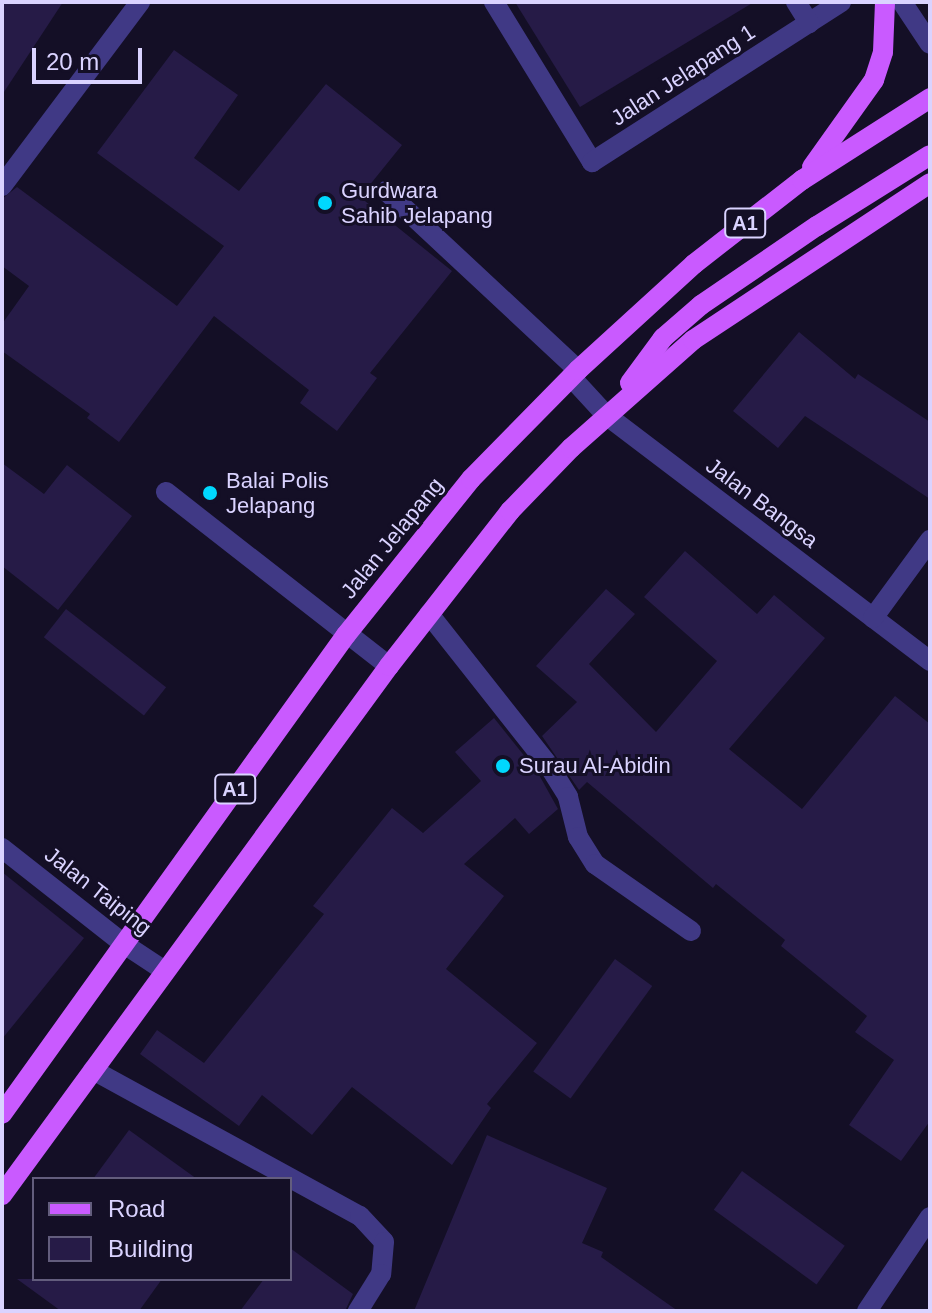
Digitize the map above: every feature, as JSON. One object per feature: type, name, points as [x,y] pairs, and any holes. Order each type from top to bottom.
[{"type":"main road","points":[[802,180],[874,80],[883,52],[885,2]]},
{"type":"main road","name":"Jalan Jelapang","points":[[2,1114],[346,635],[471,479],[574,373],[694,264],[802,180],[930,98]]},
{"type":"main road","points":[[606,415],[663,338],[701,305],[817,226],[930,155]]},
{"type":"main road","name":"A1","points":[[2,1195],[389,666],[510,511],[606,415],[693,340],[930,183]]},
{"type":"street","points":[[2,186],[140,2]]},
{"type":"street","name":"Jalan Jelapang 1","points":[[494,2],[592,162],[841,2]]},
{"type":"street","points":[[796,2],[809,23]]},
{"type":"street","points":[[902,2],[930,44]]},
{"type":"street","name":"Jalan Bangsa","points":[[386,191],[574,373],[606,415],[930,661]]},
{"type":"street","points":[[166,492],[389,666]]},
{"type":"street","points":[[873,618],[930,540]]},
{"type":"street","points":[[429,614],[549,766],[568,797],[578,837],[595,864],[691,931]]},
{"type":"street","name":"Jalan Taiping","points":[[2,848],[124,944],[165,971]]},
{"type":"street","points":[[93,1070],[289,1177]]},
{"type":"street","points":[[292,1179],[360,1216],[384,1242],[381,1274],[358,1311]]},
{"type":"street","points":[[867,1311],[930,1217]]},
{"type":"building","points":[[2,2],[63,2],[2,95]]},
{"type":"building","points":[[515,2],[754,2],[580,107]]},
{"type":"building","points":[[174,50],[238,95],[194,158],[239,191],[326,84],[402,145],[360,197],[452,271],[370,373],[377,378],[337,431],[300,403],[309,390],[214,316],[119,442],[87,418],[90,414],[2,351],[2,324],[29,286],[2,266],[2,199],[17,187],[177,306],[224,246],[97,153]]},
{"type":"building","points":[[799,332],[855,379],[858,374],[930,422],[930,499],[805,416],[778,448],[733,411]]},
{"type":"building","points":[[2,463],[44,494],[67,465],[132,516],[58,610],[2,566]]},
{"type":"building","points":[[685,551],[757,614],[774,595],[825,638],[729,749],[802,809],[895,696],[930,724],[930,1121],[901,1161],[849,1125],[894,1060],[855,1032],[867,1016],[781,946],[785,940],[716,884],[713,888],[587,782],[579,790],[542,736],[577,702],[536,666],[606,589],[635,614],[589,664],[656,732],[717,661],[644,597]]},
{"type":"building","points":[[66,609],[166,687],[144,716],[44,637]]},
{"type":"building","points":[[494,718],[538,773],[558,809],[529,834],[515,818],[464,864],[504,896],[446,969],[537,1043],[487,1104],[491,1108],[452,1165],[352,1087],[312,1135],[262,1095],[239,1126],[140,1054],[157,1030],[204,1063],[324,914],[313,906],[392,808],[423,833],[481,781],[455,752]]},
{"type":"building","points":[[2,872],[84,938],[2,1039]]},
{"type":"building","points":[[615,959],[652,986],[571,1098],[533,1071]]},
{"type":"building","points":[[129,1130],[194,1177],[94,1177]]},
{"type":"building","points":[[487,1135],[607,1188],[582,1243],[603,1252],[601,1257],[678,1311],[414,1311]]},
{"type":"building","points":[[742,1171],[845,1246],[817,1284],[714,1210]]},
{"type":"building","points":[[292,1249],[353,1294],[345,1311],[240,1311],[262,1281],[292,1281]]},
{"type":"building","points":[[17,1279],[161,1281],[139,1311],[61,1311]]},
{"type":"place","name":"Gurdwara Sahib Jelapang","points":[[325,203]]},
{"type":"place","name":"Balai Polis Jelapang","points":[[210,493]]},
{"type":"place","name":"Surau Al-Abidin","points":[[503,766]]}]
